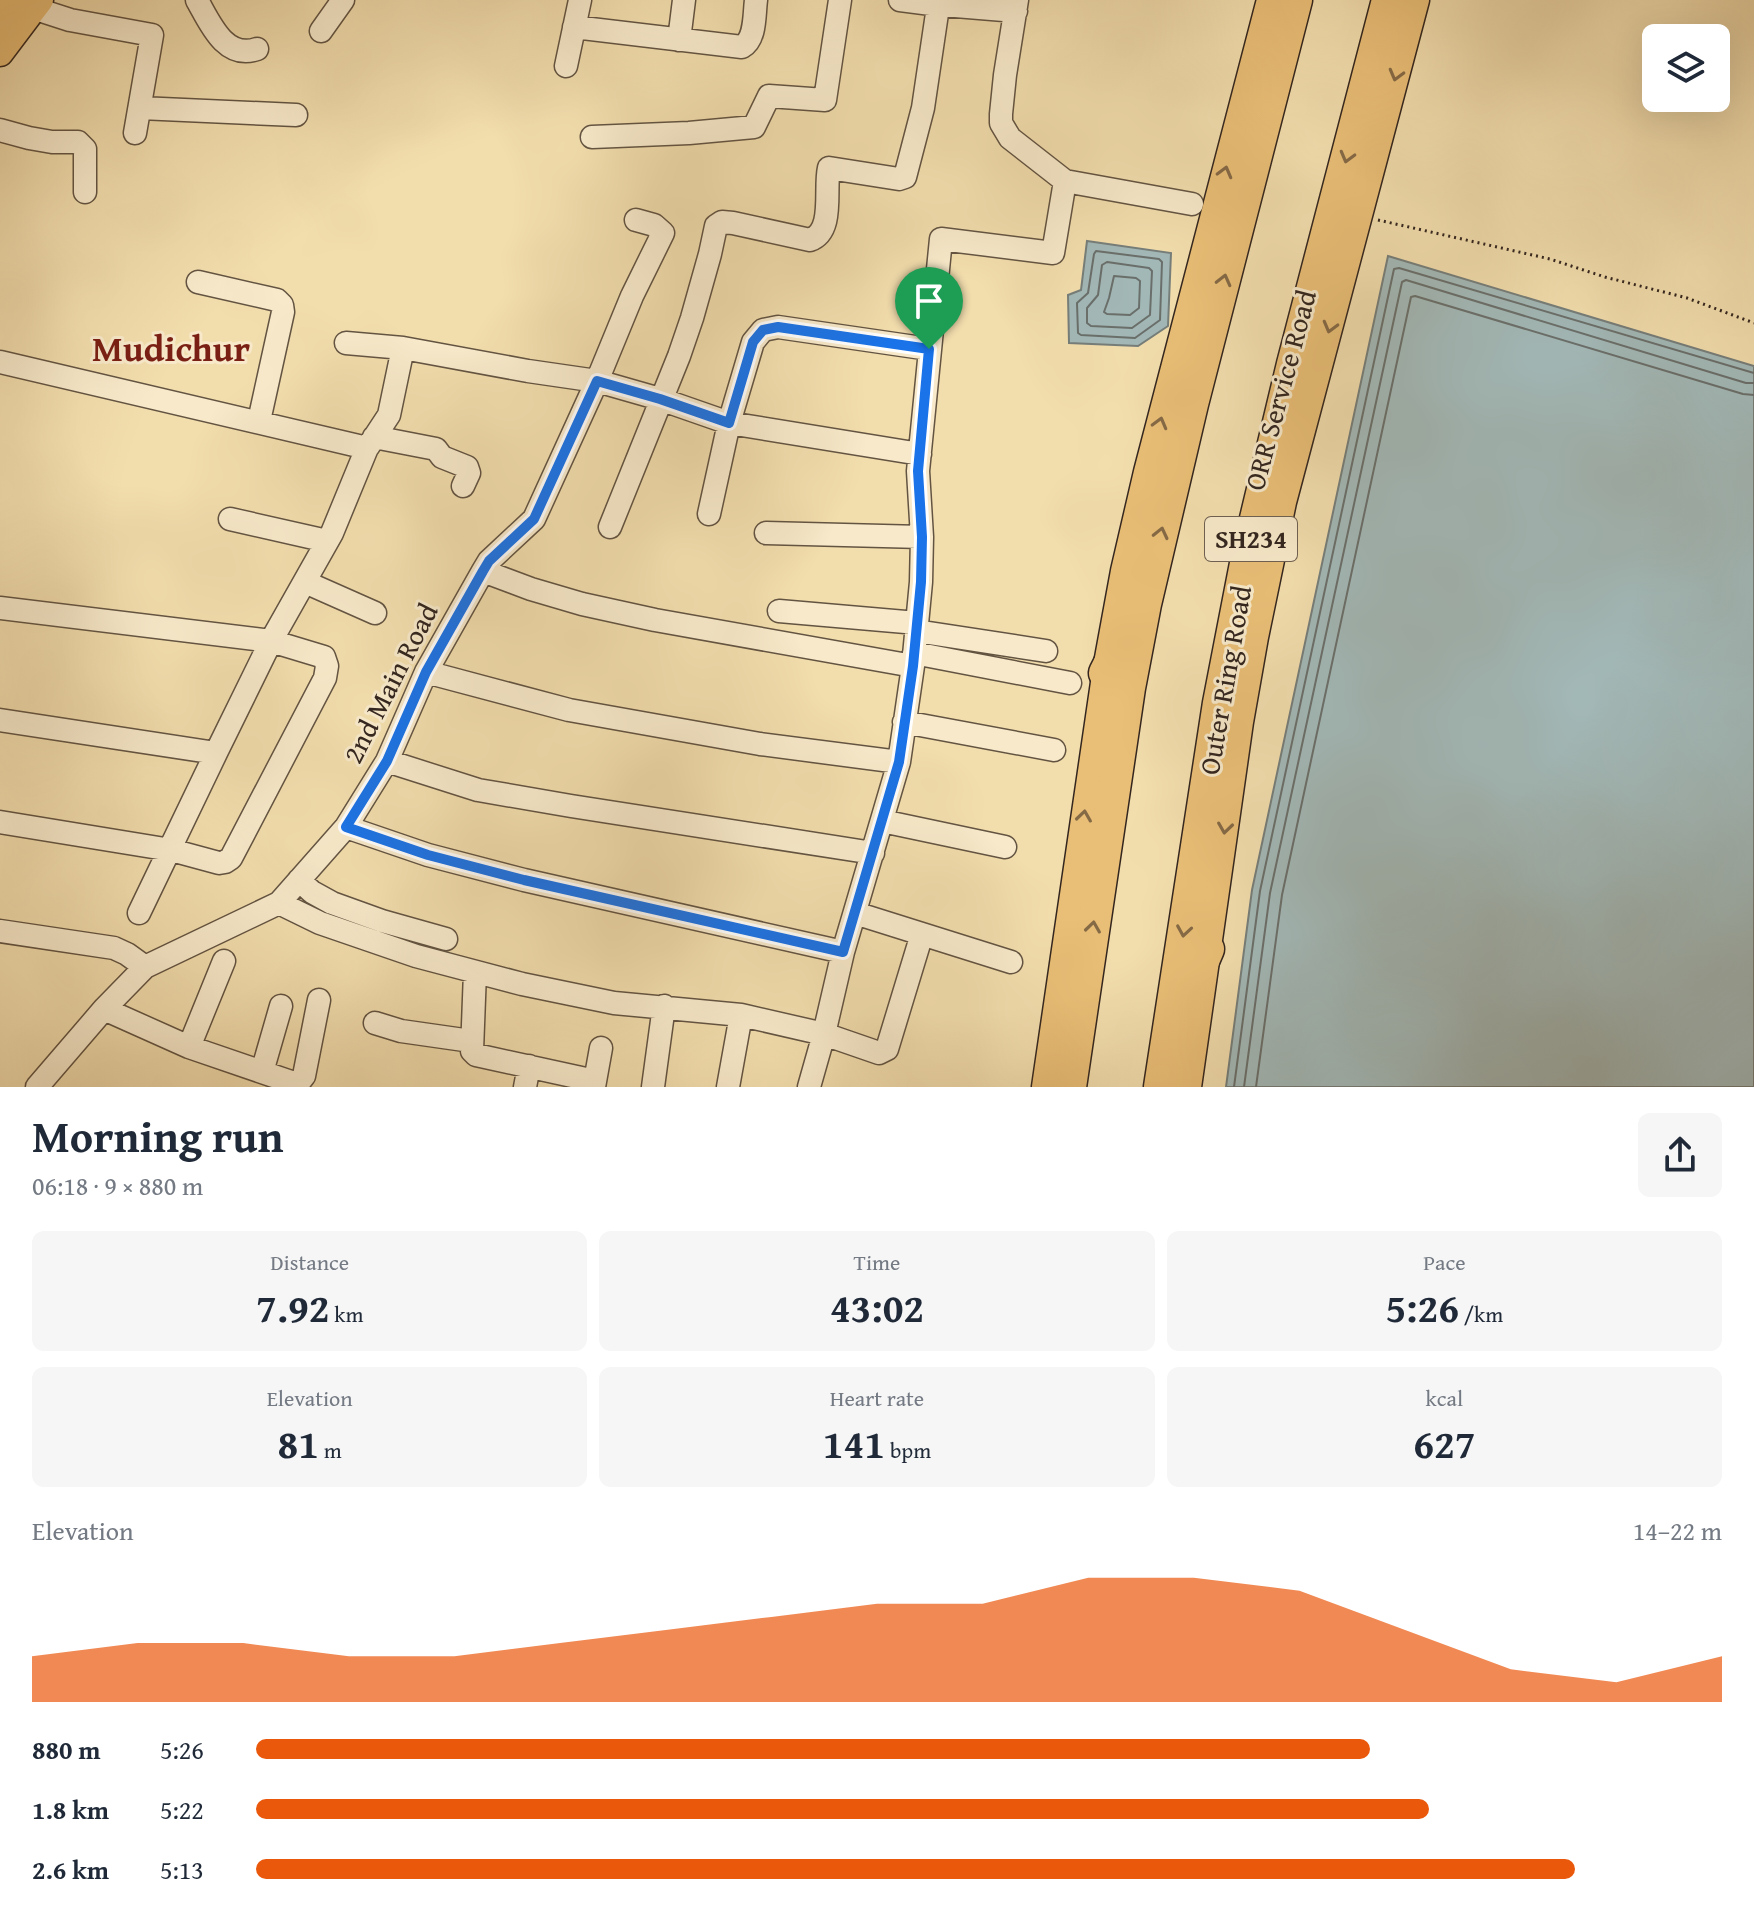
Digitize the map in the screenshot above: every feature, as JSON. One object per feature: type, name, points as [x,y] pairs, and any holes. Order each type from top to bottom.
[{"type":"highway","name":"SH234","points":[[1070,1087],[1129,688],[1150,584],[1192,404],[1296,0]]},
{"type":"highway","name":"Outer Ring Road","points":[[1160,1087],[1235,614],[1293,364],[1388,0]]},
{"type":"highway","points":[[1252,534],[1256,630]]},
{"type":"highway","points":[[1105,673],[1150,584]]},
{"type":"highway","points":[[1166,1045],[1208,949]]},
{"type":"highway","points":[[1051,1045],[1087,969]]},
{"type":"main road","points":[[1045,1087],[1105,673],[1124,571],[1270,0]]},
{"type":"main road","name":"ORR Service Road","points":[[1188,1087],[1256,630],[1283,502],[1416,0]]},
{"type":"main road","points":[[0,22],[30,3]]},
{"type":"main road","points":[[0,53],[30,3]]},
{"type":"street","points":[[197,0],[218,37],[242,51],[257,49]]},
{"type":"street","points":[[321,31],[343,0]]},
{"type":"street","points":[[566,66],[580,0]]},
{"type":"street","points":[[679,40],[684,0]]},
{"type":"street","points":[[574,27],[742,47],[751,39],[756,0]]},
{"type":"street","points":[[592,137],[754,127],[769,96],[825,100],[840,0]]},
{"type":"street","points":[[900,0],[1016,5],[1001,123],[1010,138],[1065,181],[1192,204]]},
{"type":"street","points":[[610,527],[679,356],[716,226],[722,222],[733,223],[814,239],[825,222],[829,168],[899,179],[905,177],[923,108],[939,2]]},
{"type":"street","points":[[30,3],[70,20],[152,35],[135,133]]},
{"type":"street","points":[[140,108],[296,115]]},
{"type":"street","points":[[0,130],[29,138],[83,145],[85,192]]},
{"type":"street","points":[[809,1087],[843,952],[899,762],[921,582],[918,471],[941,239],[1053,253],[1065,181]]},
{"type":"street","name":"2nd Main Road","points":[[37,1087],[145,967],[279,903],[346,827],[387,761],[426,672],[489,561],[534,519],[663,233],[654,225],[636,220]]},
{"type":"street","points":[[198,282],[277,300],[282,305],[259,421]]},
{"type":"street","points":[[709,514],[729,423],[753,342],[763,330],[778,327],[929,349]]},
{"type":"street","points":[[346,343],[403,348],[597,381],[729,423],[920,454]]},
{"type":"street","points":[[139,913],[271,641],[332,533],[371,442],[389,415],[403,348]]},
{"type":"street","points":[[0,362],[259,421],[371,442],[436,449],[442,457],[467,467],[469,473],[463,486]]},
{"type":"street","points":[[230,519],[327,541]]},
{"type":"street","points":[[766,533],[922,537]]},
{"type":"street","points":[[483,571],[582,604],[655,620],[1046,651]]},
{"type":"street","points":[[305,582],[375,613]]},
{"type":"street","points":[[0,608],[271,641],[324,657],[327,666],[325,678],[231,858],[225,862],[0,822]]},
{"type":"street","points":[[779,611],[1070,683]]},
{"type":"street","points":[[426,672],[584,713],[760,744],[899,762]]},
{"type":"street","points":[[0,720],[216,753]]},
{"type":"street","points":[[904,722],[1054,750]]},
{"type":"street","points":[[387,761],[478,790],[873,853]]},
{"type":"street","points":[[882,821],[1005,847]]},
{"type":"street","points":[[346,827],[428,855],[524,880],[843,952]]},
{"type":"street","points":[[299,880],[312,892],[332,903],[446,939]]},
{"type":"street","points":[[279,903],[320,923],[416,956],[522,984],[614,1003],[741,1015],[824,1034],[879,1053],[887,1049],[922,934]]},
{"type":"street","points":[[855,913],[1011,962]]},
{"type":"street","points":[[0,931],[114,948],[145,967]]},
{"type":"street","points":[[189,1047],[224,961]]},
{"type":"street","points":[[475,972],[471,1041],[472,1051],[476,1055],[527,1076],[594,1084],[601,1048]]},
{"type":"street","points":[[104,1009],[189,1047],[300,1084],[319,1000]]},
{"type":"street","points":[[262,1072],[281,1006]]},
{"type":"street","points":[[653,1087],[664,1006]]},
{"type":"street","points":[[728,1087],[741,1015]]},
{"type":"street","points":[[375,1023],[401,1031],[471,1041]]},
{"type":"path","points":[[1359,215],[1550,259],[1687,298],[1754,323]]},
{"type":"water","points":[[1087,241],[1171,253],[1168,326],[1138,346],[1069,343],[1068,295],[1081,290]]},
{"type":"water","points":[[1388,256],[1754,366],[1754,1087],[1226,1087],[1252,890]]},
{"type":"district","name":"Mudichur","points":[[171,348]]},
{"type":"route","points":[[778,327],[929,349],[918,471],[921,582],[913,666],[899,762],[843,952],[524,880],[428,855],[346,827],[387,761],[426,672],[489,561],[534,519],[597,381],[729,423],[753,342],[763,330],[778,327]]}]
